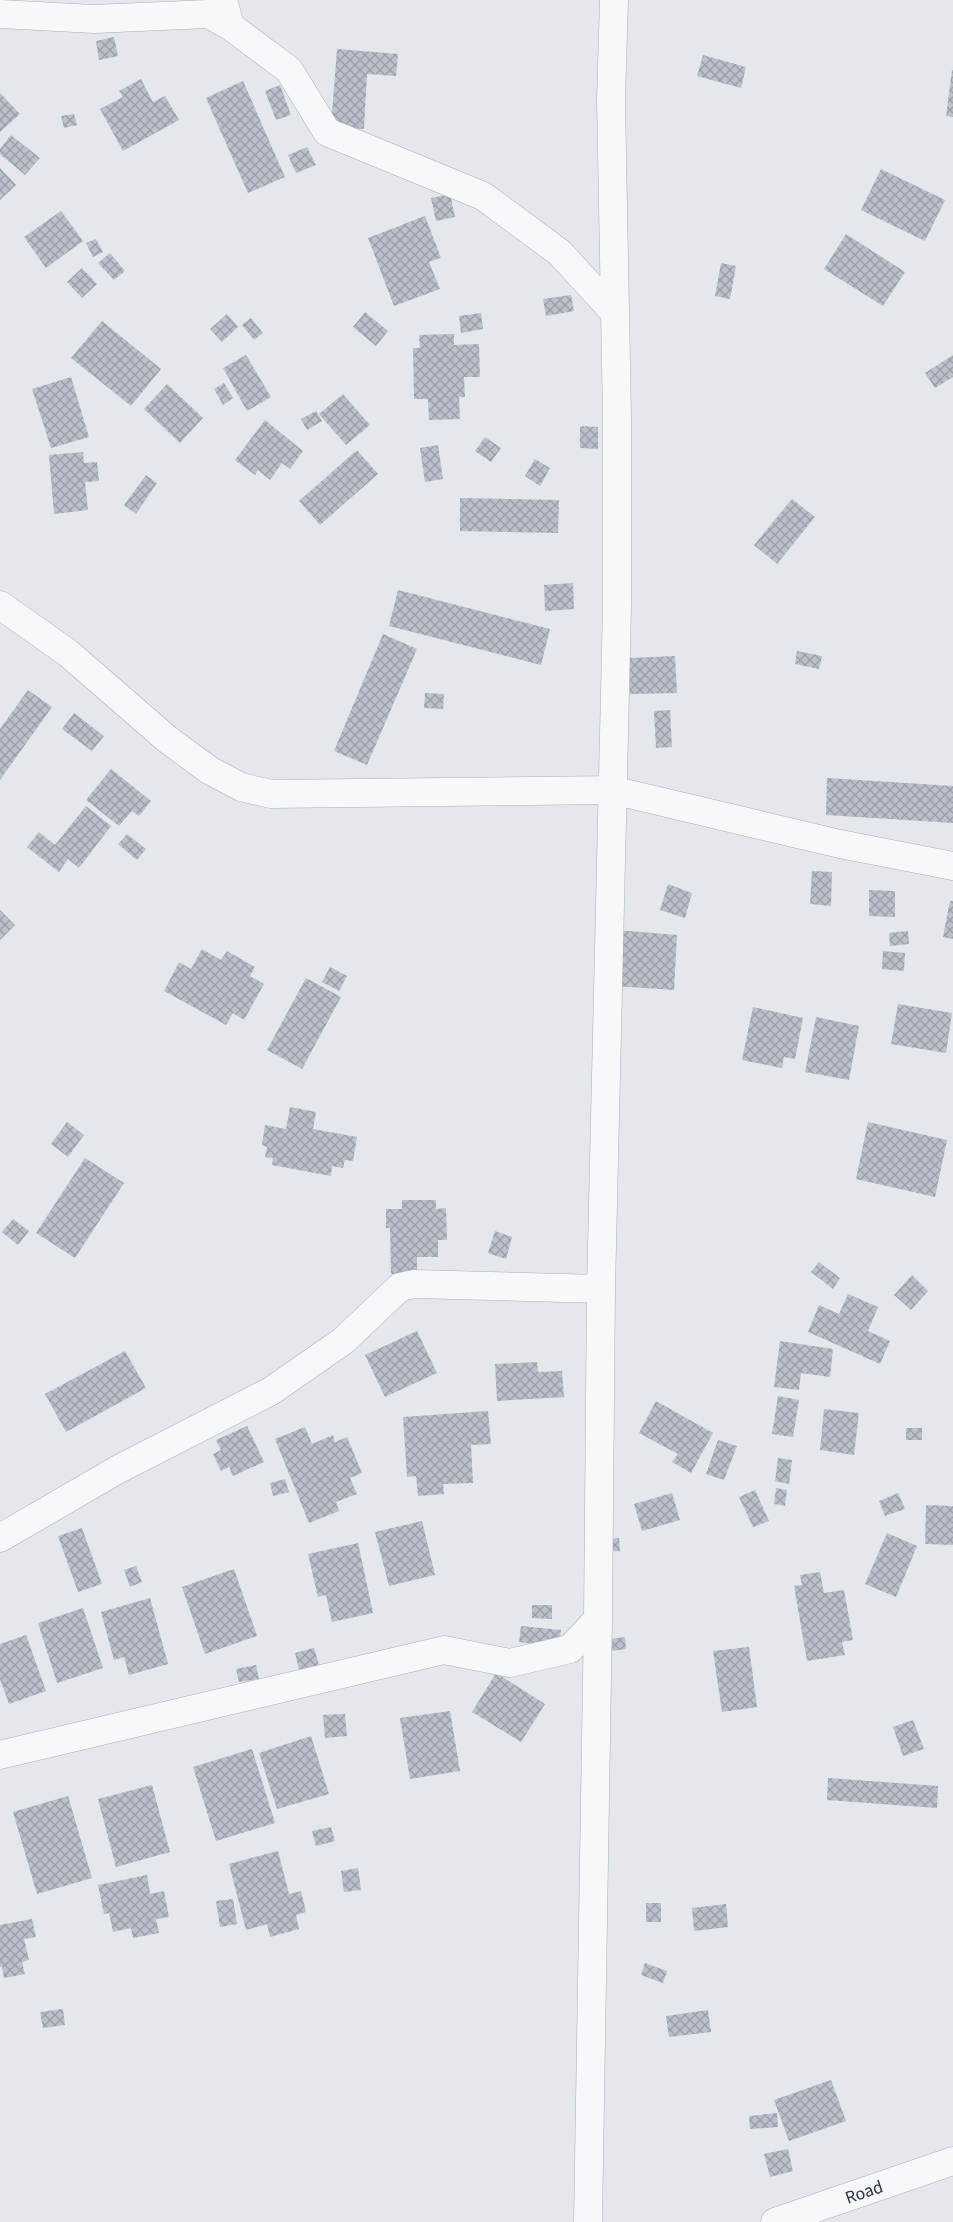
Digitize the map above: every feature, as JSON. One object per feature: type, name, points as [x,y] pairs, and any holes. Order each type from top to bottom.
[{"type":"street","points":[[223,0],[230,26]]},
{"type":"street","points":[[588,2222],[598,1619],[601,1289],[617,606],[618,416],[611,100],[614,0]]},
{"type":"street","points":[[0,14],[94,19],[208,14],[230,26],[289,70],[327,132],[484,196],[560,253],[615,313]]},
{"type":"street","points":[[0,605],[68,653],[167,739],[208,770],[241,787],[271,794],[612,790],[840,844],[953,866]]},
{"type":"street","points":[[0,1538],[117,1470],[271,1391],[343,1341],[400,1287],[414,1284],[601,1289]]},
{"type":"street","points":[[0,1755],[444,1650],[510,1663],[570,1650],[598,1619]]},
{"type":"street","name":"Road","points":[[775,2222],[953,2161]]},
{"type":"building","points":[[114,37],[118,56],[99,60],[96,41]]},
{"type":"building","points":[[337,49],[398,54],[396,76],[367,74],[364,129],[331,127]]},
{"type":"building","points":[[703,55],[746,67],[741,88],[697,76]]},
{"type":"building","points":[[953,70],[953,117],[946,116]]},
{"type":"building","points":[[141,79],[153,102],[165,96],[179,120],[123,151],[100,109],[123,97],[119,91]]},
{"type":"building","points":[[243,81],[285,177],[248,193],[206,98]]},
{"type":"building","points":[[280,85],[291,115],[276,120],[265,91]]},
{"type":"building","points":[[0,93],[20,114],[0,132]]},
{"type":"building","points":[[74,114],[77,125],[64,128],[61,116]]},
{"type":"building","points":[[11,135],[40,158],[25,175],[0,154],[0,149]]},
{"type":"building","points":[[307,147],[316,165],[296,173],[288,155]]},
{"type":"building","points":[[0,168],[16,185],[0,200]]},
{"type":"building","points":[[881,169],[945,200],[925,241],[861,210]]},
{"type":"building","points":[[450,194],[455,217],[436,221],[431,198]]},
{"type":"building","points":[[61,211],[83,241],[46,268],[24,237]]},
{"type":"building","points":[[425,216],[441,258],[429,262],[440,289],[394,306],[368,238]]},
{"type":"building","points":[[846,234],[905,272],[883,306],[824,269]]},
{"type":"building","points":[[96,239],[103,252],[93,257],[86,243]]},
{"type":"building","points":[[110,253],[125,271],[114,280],[98,263]]},
{"type":"building","points":[[721,263],[736,266],[730,299],[715,296]]},
{"type":"building","points":[[82,268],[97,284],[82,298],[67,282]]},
{"type":"building","points":[[571,295],[574,311],[546,316],[543,299]]},
{"type":"building","points":[[365,312],[388,331],[376,346],[353,327]]},
{"type":"building","points":[[481,313],[483,329],[461,333],[459,316]]},
{"type":"building","points":[[227,314],[238,327],[222,342],[210,329]]},
{"type":"building","points":[[251,318],[263,333],[254,340],[242,325]]},
{"type":"building","points":[[102,321],[161,369],[131,406],[71,358]]},
{"type":"building","points":[[454,334],[454,345],[479,344],[480,377],[464,377],[465,397],[459,397],[460,419],[429,420],[428,399],[414,399],[413,348],[420,348],[419,335]]},
{"type":"building","points":[[246,355],[271,397],[247,411],[223,368]]},
{"type":"building","points":[[953,355],[953,377],[935,388],[925,373]]},
{"type":"building","points":[[71,377],[89,437],[51,448],[32,389]]},
{"type":"building","points":[[224,383],[233,398],[223,405],[214,389]]},
{"type":"building","points":[[167,384],[203,418],[180,443],[144,409]]},
{"type":"building","points":[[343,394],[370,425],[346,445],[319,414]]},
{"type":"building","points":[[316,411],[322,421],[307,430],[301,419]]},
{"type":"building","points":[[265,420],[303,451],[290,469],[282,463],[270,480],[258,470],[255,475],[235,460]]},
{"type":"building","points":[[580,426],[598,427],[598,449],[580,448]]},
{"type":"building","points":[[485,437],[501,448],[491,462],[475,451]]},
{"type":"building","points":[[438,445],[443,479],[425,482],[420,448]]},
{"type":"building","points":[[357,450],[378,474],[320,525],[299,501]]},
{"type":"building","points":[[83,452],[84,463],[97,462],[99,481],[85,482],[88,510],[54,514],[49,455]]},
{"type":"building","points":[[535,459],[550,468],[540,486],[525,476]]},
{"type":"building","points":[[146,475],[157,483],[136,514],[124,505]]},
{"type":"building","points":[[460,498],[559,500],[558,533],[460,531]]},
{"type":"building","points":[[792,499],[815,517],[777,564],[754,545]]},
{"type":"building","points":[[573,583],[574,609],[545,611],[544,585]]},
{"type":"building","points":[[398,590],[550,629],[541,665],[389,626]]},
{"type":"building","points":[[383,634],[417,649],[367,765],[334,751]]},
{"type":"building","points":[[797,651],[822,656],[819,669],[795,664]]},
{"type":"building","points":[[675,656],[677,693],[630,694],[629,658]]},
{"type":"building","points":[[28,690],[52,707],[0,780],[0,729]]},
{"type":"building","points":[[425,693],[444,694],[443,709],[424,708]]},
{"type":"building","points":[[670,710],[672,747],[656,748],[654,711]]},
{"type":"building","points":[[74,713],[104,736],[92,751],[62,729]]},
{"type":"building","points":[[111,769],[151,801],[139,816],[132,811],[119,826],[86,800]]},
{"type":"building","points":[[827,778],[953,786],[953,823],[826,815]]},
{"type":"building","points":[[86,806],[111,826],[79,868],[68,859],[59,872],[27,847],[39,832],[55,845]]},
{"type":"building","points":[[127,834],[146,849],[137,860],[118,844]]},
{"type":"building","points":[[812,871],[832,872],[831,906],[810,904]]},
{"type":"building","points":[[668,884],[692,893],[685,918],[660,910]]},
{"type":"building","points":[[869,890],[895,891],[895,917],[869,916]]},
{"type":"building","points":[[950,901],[953,901],[953,939],[943,937]]},
{"type":"building","points":[[0,910],[15,925],[0,940]]},
{"type":"building","points":[[617,930],[677,935],[674,990],[614,986]]},
{"type":"building","points":[[908,931],[909,944],[890,946],[889,933]]},
{"type":"building","points":[[202,949],[221,960],[227,951],[255,967],[250,976],[264,984],[244,1020],[233,1013],[226,1025],[164,991],[179,962],[191,969]]},
{"type":"building","points":[[883,951],[905,953],[904,971],[882,969]]},
{"type":"building","points":[[330,967],[347,976],[339,991],[322,982]]},
{"type":"building","points":[[306,978],[341,997],[302,1069],[267,1050]]},
{"type":"building","points":[[898,1004],[952,1013],[946,1053],[891,1044]]},
{"type":"building","points":[[753,1007],[803,1018],[795,1059],[784,1057],[782,1068],[742,1060]]},
{"type":"building","points":[[816,1017],[859,1026],[849,1080],[805,1072]]},
{"type":"building","points":[[290,1107],[316,1112],[313,1129],[357,1137],[353,1161],[345,1160],[343,1168],[332,1166],[331,1176],[272,1165],[273,1158],[265,1157],[267,1147],[262,1145],[265,1125],[286,1129]]},
{"type":"building","points":[[67,1122],[84,1135],[68,1157],[51,1144]]},
{"type":"building","points":[[868,1122],[947,1140],[935,1197],[856,1179]]},
{"type":"building","points":[[85,1158],[124,1183],[75,1258],[36,1233]]},
{"type":"building","points":[[402,1200],[436,1200],[436,1209],[446,1208],[447,1240],[438,1240],[438,1257],[417,1257],[417,1274],[391,1274],[390,1228],[386,1228],[386,1209],[402,1209]]},
{"type":"building","points":[[13,1219],[29,1231],[18,1245],[2,1232]]},
{"type":"building","points":[[495,1231],[512,1237],[506,1259],[488,1253]]},
{"type":"building","points":[[819,1262],[840,1278],[833,1289],[811,1272]]},
{"type":"building","points":[[912,1275],[928,1291],[911,1310],[894,1295]]},
{"type":"building","points":[[848,1294],[878,1307],[868,1331],[890,1341],[880,1364],[808,1332],[819,1305],[839,1314]]},
{"type":"building","points":[[417,1331],[437,1373],[385,1397],[365,1355]]},
{"type":"building","points":[[780,1341],[833,1349],[830,1377],[801,1373],[799,1390],[774,1387]]},
{"type":"building","points":[[125,1351],[146,1388],[66,1432],[45,1394]]},
{"type":"building","points":[[537,1362],[538,1372],[562,1371],[564,1397],[497,1401],[495,1364]]},
{"type":"building","points":[[778,1396],[799,1400],[793,1437],[772,1434]]},
{"type":"building","points":[[656,1401],[713,1433],[691,1473],[672,1462],[678,1454],[639,1433]]},
{"type":"building","points":[[824,1409],[859,1413],[854,1455],[820,1450]]},
{"type":"building","points":[[488,1411],[491,1444],[471,1445],[473,1483],[443,1484],[444,1494],[418,1496],[416,1476],[407,1477],[403,1417]]},
{"type":"building","points":[[247,1426],[264,1462],[233,1476],[229,1467],[221,1471],[213,1454],[221,1450],[216,1440]]},
{"type":"building","points":[[305,1427],[312,1444],[333,1435],[335,1442],[347,1437],[362,1473],[350,1478],[357,1494],[336,1502],[339,1511],[309,1523],[275,1439]]},
{"type":"building","points":[[906,1428],[922,1428],[922,1440],[906,1440]]},
{"type":"building","points":[[718,1440],[737,1446],[724,1480],[706,1474]]},
{"type":"building","points":[[778,1458],[792,1460],[789,1484],[775,1481]]},
{"type":"building","points":[[285,1479],[289,1492],[273,1496],[270,1483]]},
{"type":"building","points":[[776,1488],[787,1490],[785,1506],[774,1504]]},
{"type":"building","points":[[755,1490],[769,1521],[753,1527],[739,1497]]},
{"type":"building","points":[[672,1493],[680,1520],[642,1531],[634,1504]]},
{"type":"building","points":[[898,1493],[905,1509],[885,1516],[879,1501]]},
{"type":"building","points":[[926,1505],[953,1506],[953,1545],[925,1544]]},
{"type":"building","points":[[422,1521],[435,1575],[389,1586],[375,1532]]},
{"type":"building","points":[[82,1528],[102,1584],[78,1592],[58,1536]]},
{"type":"building","points":[[887,1533],[917,1546],[896,1597],[865,1584]]},
{"type":"building","points":[[619,1538],[620,1551],[605,1552],[604,1539]]},
{"type":"building","points":[[358,1543],[373,1613],[332,1622],[326,1595],[318,1597],[308,1554]]},
{"type":"building","points":[[136,1566],[142,1582],[130,1587],[124,1570]]},
{"type":"building","points":[[234,1569],[257,1636],[205,1654],[182,1587]]},
{"type":"building","points":[[820,1572],[824,1593],[844,1590],[853,1640],[842,1642],[845,1655],[807,1661],[794,1586],[802,1585],[800,1575]]},
{"type":"building","points":[[150,1598],[168,1664],[129,1675],[124,1657],[114,1660],[101,1612]]},
{"type":"building","points":[[532,1605],[552,1605],[552,1619],[532,1618]]},
{"type":"building","points":[[83,1608],[103,1668],[57,1683],[38,1623]]},
{"type":"building","points":[[521,1626],[561,1630],[559,1647],[519,1642]]},
{"type":"building","points":[[26,1635],[46,1691],[9,1704],[0,1679],[0,1644]]},
{"type":"building","points":[[625,1637],[626,1649],[611,1651],[609,1639]]},
{"type":"building","points":[[749,1647],[757,1707],[722,1712],[713,1651]]},
{"type":"building","points":[[314,1648],[319,1665],[299,1670],[295,1653]]},
{"type":"building","points":[[256,1665],[259,1679],[239,1682],[236,1669]]},
{"type":"building","points":[[496,1673],[545,1704],[521,1742],[472,1712]]},
{"type":"building","points":[[450,1711],[460,1771],[410,1779],[400,1718]]},
{"type":"building","points":[[345,1714],[347,1736],[325,1738],[323,1715]]},
{"type":"building","points":[[913,1720],[924,1749],[903,1756],[893,1727]]},
{"type":"building","points":[[311,1736],[329,1794],[277,1809],[259,1753]]},
{"type":"building","points":[[252,1749],[275,1823],[216,1841],[193,1767]]},
{"type":"building","points":[[828,1778],[938,1786],[937,1808],[827,1800]]},
{"type":"building","points":[[152,1785],[170,1852],[116,1867],[98,1799]]},
{"type":"building","points":[[68,1796],[92,1878],[37,1894],[13,1812]]},
{"type":"building","points":[[331,1827],[335,1841],[316,1846],[312,1831]]},
{"type":"building","points":[[278,1851],[289,1894],[301,1891],[306,1912],[296,1915],[299,1929],[270,1937],[267,1924],[246,1930],[229,1864]]},
{"type":"building","points":[[358,1868],[361,1890],[344,1892],[341,1871]]},
{"type":"building","points":[[147,1875],[150,1894],[164,1891],[169,1917],[156,1919],[159,1933],[133,1938],[131,1928],[113,1932],[109,1913],[104,1914],[98,1885]]},
{"type":"building","points":[[233,1899],[237,1924],[220,1927],[216,1901]]},
{"type":"building","points":[[646,1903],[661,1903],[661,1922],[646,1922]]},
{"type":"building","points":[[726,1904],[728,1927],[694,1931],[692,1908]]},
{"type":"building","points":[[32,1919],[36,1937],[24,1939],[29,1960],[22,1962],[25,1974],[4,1978],[2,1966],[0,1967],[0,1925]]},
{"type":"building","points":[[645,1963],[667,1971],[663,1983],[641,1975]]},
{"type":"building","points":[[63,2009],[65,2025],[43,2028],[40,2012]]},
{"type":"building","points":[[708,2010],[711,2032],[669,2037],[666,2016]]},
{"type":"building","points":[[831,2080],[846,2121],[789,2141],[774,2100]]},
{"type":"building","points":[[777,2113],[778,2127],[750,2129],[749,2116]]},
{"type":"building","points":[[788,2149],[793,2171],[770,2177],[764,2154]]}]
